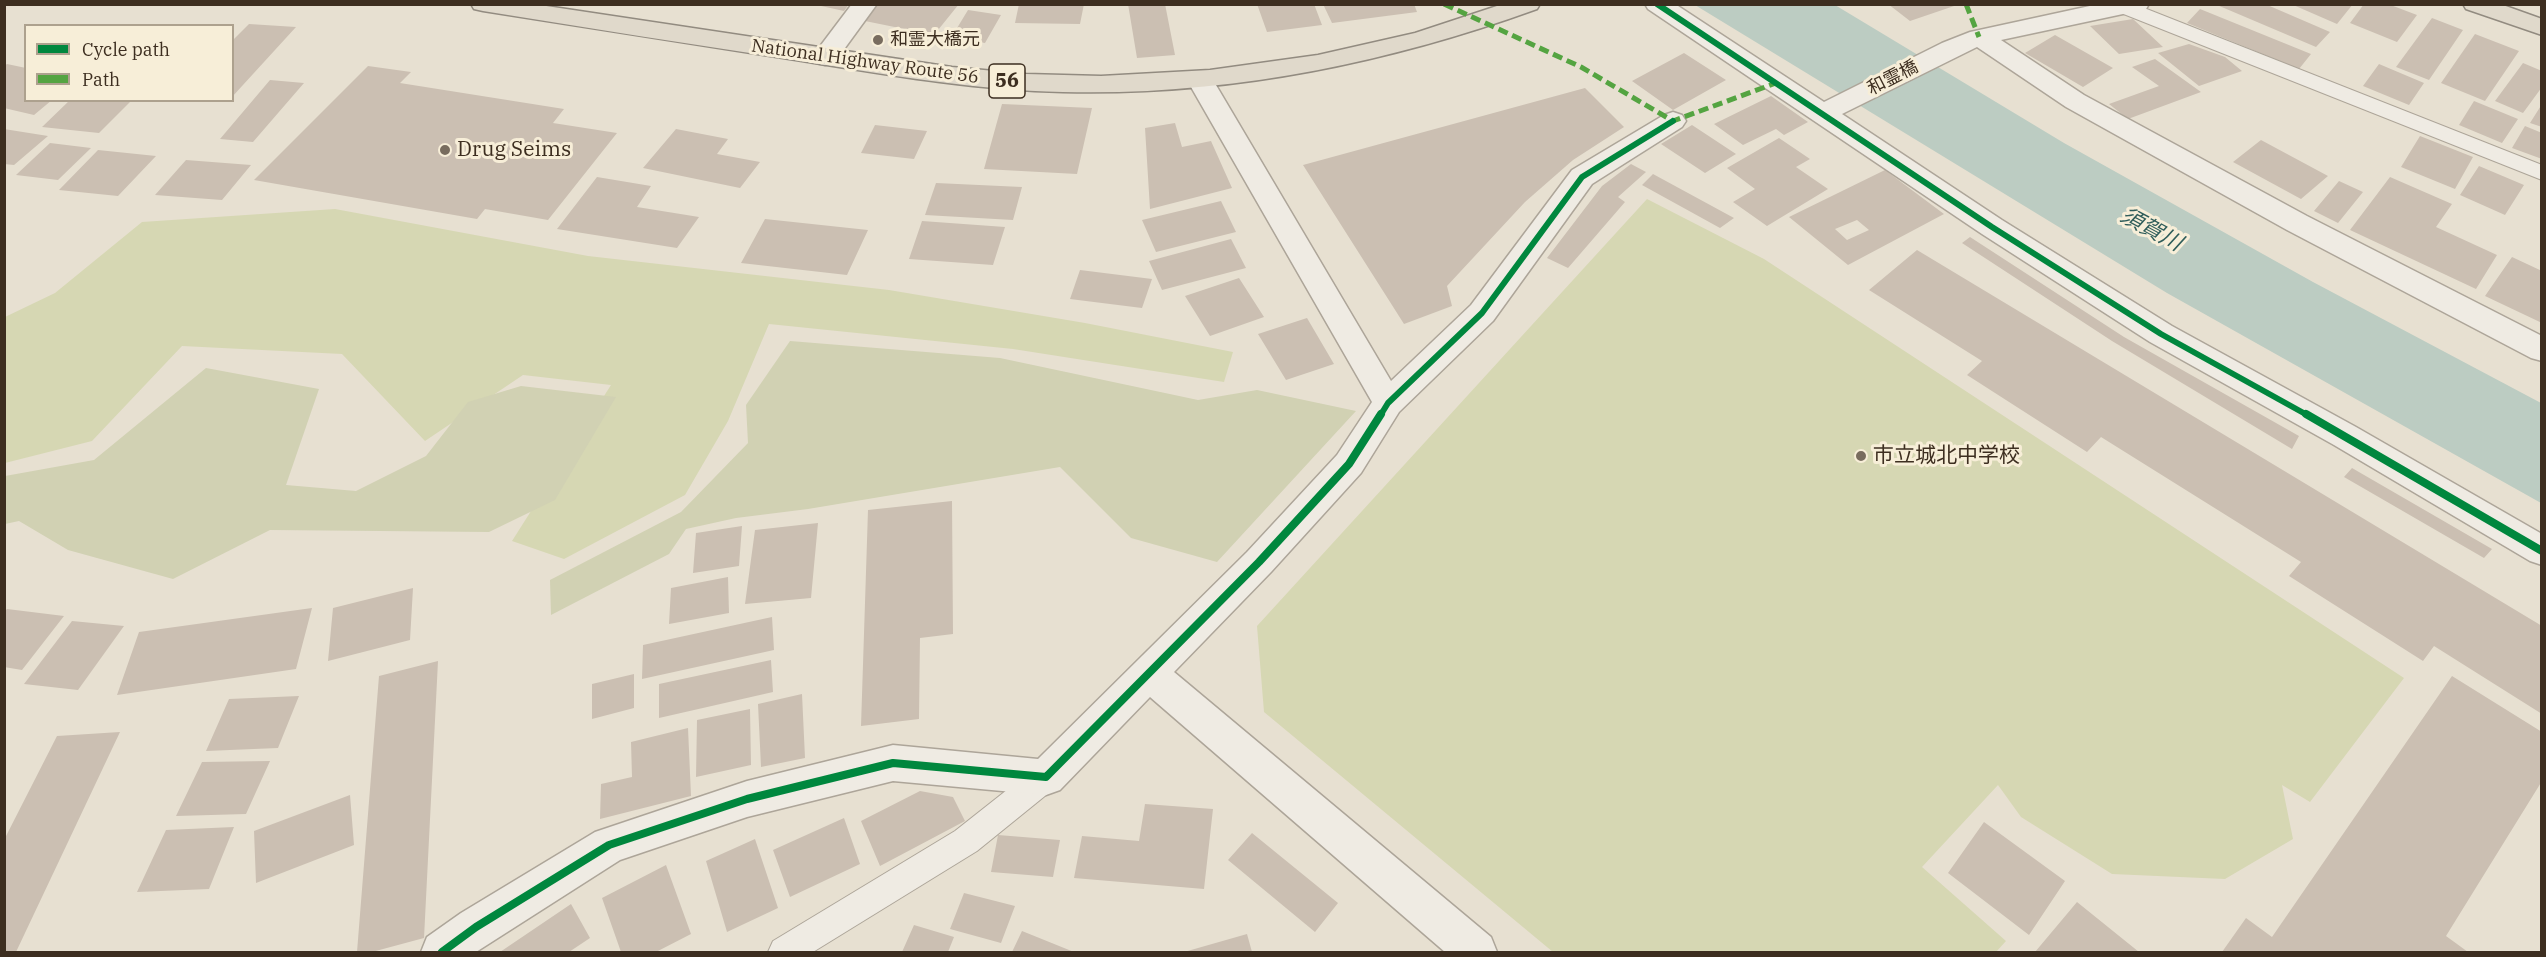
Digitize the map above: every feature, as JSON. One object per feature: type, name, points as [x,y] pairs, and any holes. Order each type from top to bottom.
[{"type":"highway","name":"National Highway Route 56","points":[[483,4],[913,71],[1002,81],[1099,84],[1200,80],[1323,63],[1415,43],[1528,4]]},
{"type":"highway","points":[[2475,4],[2541,28]]},
{"type":"street","points":[[825,57],[865,4]]},
{"type":"street","points":[[1657,4],[1828,111],[1992,227],[2162,334],[2345,436],[2541,551]]},
{"type":"street","name":"和霊橋","points":[[1828,111],[1951,48],[1979,37],[2130,6]]},
{"type":"street","points":[[1979,37],[2085,106],[2297,223],[2541,350]]},
{"type":"street","points":[[1200,80],[1388,403]]},
{"type":"street","points":[[442,952],[476,927],[609,845],[747,799],[893,763],[1046,777],[1259,562],[1349,464],[1388,403],[1482,313],[1582,177],[1673,121]]},
{"type":"street","points":[[1149,674],[1476,952]]},
{"type":"lane","points":[[2130,6],[2541,173]]},
{"type":"lane","points":[[784,952],[966,841],[1046,777]]},
{"type":"green space","name":"市立城北中学校","points":[[1647,199],[1764,259],[2404,678],[2310,802],[2282,785],[2293,839],[2225,879],[2112,874],[2021,817],[1998,785],[1922,867],[2006,941],[1996,952],[1553,952],[1264,712],[1257,626]]},
{"type":"green space","points":[[335,209],[588,256],[889,290],[1085,323],[1233,352],[1224,382],[1013,349],[769,324],[728,421],[685,495],[564,559],[512,541],[611,385],[523,375],[425,441],[342,354],[182,346],[92,441],[5,463],[5,317],[55,293],[142,222]]},
{"type":"green space","points":[[790,341],[1000,358],[1198,400],[1257,390],[1356,411],[1217,562],[1131,538],[1060,467],[808,509],[736,518],[686,529],[669,554],[551,615],[550,580],[681,512],[748,443],[746,405]]},
{"type":"green space","points":[[206,368],[319,389],[286,485],[356,491],[426,456],[468,402],[521,386],[616,397],[555,500],[489,532],[270,530],[173,579],[68,550],[19,521],[5,524],[5,476],[94,460]]},
{"type":"water","name":"須賀川","points":[[1695,5],[1835,5],[2064,143],[2313,282],[2541,403],[2541,503],[2167,293]]},
{"type":"building","points":[[812,4],[849,4],[844,11]]},
{"type":"building","points":[[879,4],[959,4],[934,35],[865,21]]},
{"type":"building","points":[[1019,4],[1084,4],[1080,24],[1015,23]]},
{"type":"building","points":[[1128,4],[1165,4],[1175,55],[1137,58]]},
{"type":"building","points":[[1257,4],[1314,4],[1322,25],[1267,32]]},
{"type":"building","points":[[1323,4],[1414,4],[1417,12],[1332,23]]},
{"type":"building","points":[[1888,4],[1957,4],[1957,5],[1910,21]]},
{"type":"building","points":[[2265,4],[2330,32],[2316,47],[2217,5]]},
{"type":"building","points":[[2291,4],[2353,4],[2337,24]]},
{"type":"building","points":[[2364,4],[2388,4],[2417,15],[2397,42],[2350,23]]},
{"type":"building","points":[[2200,9],[2311,54],[2299,69],[2187,23]]},
{"type":"building","points":[[968,10],[1001,15],[985,43],[951,38]]},
{"type":"building","points":[[2432,18],[2463,30],[2429,80],[2396,67]]},
{"type":"building","points":[[2133,19],[2163,47],[2119,54],[2090,26]]},
{"type":"building","points":[[249,24],[296,27],[234,95],[234,39]]},
{"type":"building","points":[[2475,34],[2519,51],[2485,101],[2441,83]]},
{"type":"building","points":[[2055,35],[2113,68],[2083,87],[2025,53]]},
{"type":"building","points":[[2189,44],[2225,57],[2242,71],[2199,86],[2158,53]]},
{"type":"building","points":[[1684,53],[1726,80],[1673,110],[1632,81]]},
{"type":"building","points":[[2155,59],[2201,92],[2128,119],[2109,104],[2159,86],[2132,67]]},
{"type":"building","points":[[2523,63],[2542,71],[2542,87],[2523,113],[2495,101]]},
{"type":"building","points":[[7,64],[24,68],[24,102],[50,102],[34,115],[4,108],[4,66]]},
{"type":"building","points":[[2379,64],[2424,83],[2409,105],[2363,86]]},
{"type":"building","points":[[368,66],[411,72],[400,83],[564,109],[553,123],[617,133],[548,220],[485,209],[477,219],[254,180]]},
{"type":"building","points":[[270,80],[304,83],[253,142],[220,139]]},
{"type":"building","points":[[1585,88],[1624,127],[1573,160],[1525,202],[1447,286],[1452,306],[1404,324],[1303,165]]},
{"type":"building","points":[[1771,96],[1808,122],[1784,135],[1776,129],[1743,145],[1714,124]]},
{"type":"building","points":[[2474,101],[2518,119],[2502,143],[2459,125]]},
{"type":"building","points":[[68,102],[130,102],[99,133],[42,127]]},
{"type":"building","points":[[1002,104],[1092,108],[1077,174],[984,169]]},
{"type":"building","points":[[2542,104],[2542,127],[2530,123]]},
{"type":"building","points":[[1175,123],[1182,147],[1211,141],[1232,188],[1150,209],[1145,128]]},
{"type":"building","points":[[875,125],[927,131],[914,159],[861,153]]},
{"type":"building","points":[[1692,125],[1736,154],[1705,173],[1661,144]]},
{"type":"building","points":[[2525,126],[2542,133],[2542,159],[2512,148]]},
{"type":"building","points":[[4,129],[48,136],[14,165],[4,164]]},
{"type":"building","points":[[676,129],[728,139],[717,154],[760,162],[740,188],[643,168]]},
{"type":"building","points":[[2420,136],[2473,157],[2455,189],[2401,167]]},
{"type":"building","points":[[1779,138],[1810,159],[1796,167],[1828,189],[1767,226],[1733,202],[1755,189],[1727,168]]},
{"type":"building","points":[[2261,140],[2328,176],[2301,199],[2233,162]]},
{"type":"building","points":[[50,143],[91,148],[58,180],[16,175]]},
{"type":"building","points":[[98,150],[156,156],[118,196],[59,190]]},
{"type":"building","points":[[186,160],[251,165],[222,200],[155,195]]},
{"type":"building","points":[[1631,164],[1646,172],[1618,197],[1625,202],[1568,268],[1547,258],[1602,186]]},
{"type":"building","points":[[2479,166],[2524,185],[2505,215],[2460,195]]},
{"type":"building","points":[[1885,170],[1944,214],[1848,265],[1789,217]],"holes":[[[1857,220],[1869,230],[1847,240],[1835,229]]]},
{"type":"building","points":[[1653,174],[1734,218],[1720,228],[1642,185]]},
{"type":"building","points":[[597,177],[651,186],[637,207],[699,217],[677,248],[557,229]]},
{"type":"building","points":[[2390,177],[2452,204],[2436,227],[2497,255],[2476,289],[2350,230]]},
{"type":"building","points":[[2339,181],[2363,192],[2338,223],[2314,211]]},
{"type":"building","points":[[936,183],[1022,187],[1013,220],[925,215]]},
{"type":"building","points":[[1221,201],[1236,232],[1156,252],[1142,220]]},
{"type":"building","points":[[765,219],[868,230],[847,275],[741,263]]},
{"type":"building","points":[[922,221],[1005,227],[993,265],[909,259]]},
{"type":"building","points":[[1970,237],[2124,337],[2299,436],[2292,449],[2112,341],[1962,243]]},
{"type":"building","points":[[1231,239],[1246,268],[1162,290],[1149,261]]},
{"type":"building","points":[[1917,250],[2542,626],[2542,714],[2434,646],[2423,661],[2289,576],[2301,562],[2101,437],[2087,452],[1967,375],[1982,361],[1869,290]]},
{"type":"building","points":[[2512,257],[2542,271],[2542,323],[2485,296]]},
{"type":"building","points":[[1080,270],[1152,279],[1142,308],[1070,299]]},
{"type":"building","points":[[1239,278],[1264,317],[1210,336],[1185,296]]},
{"type":"building","points":[[1307,318],[1334,364],[1286,380],[1258,334]]},
{"type":"building","points":[[2352,468],[2492,549],[2484,558],[2344,477]]},
{"type":"building","points":[[952,501],[953,634],[920,638],[919,719],[861,726],[868,510]]},
{"type":"building","points":[[818,523],[811,598],[745,604],[755,530]]},
{"type":"building","points":[[742,526],[739,566],[693,573],[696,533]]},
{"type":"building","points":[[728,577],[729,613],[669,624],[671,588]]},
{"type":"building","points":[[413,588],[410,640],[328,661],[333,608]]},
{"type":"building","points":[[312,608],[296,669],[117,695],[139,632]]},
{"type":"building","points":[[7,609],[64,616],[22,670],[4,667],[4,612]]},
{"type":"building","points":[[772,617],[774,650],[642,679],[643,645]]},
{"type":"building","points":[[72,621],[124,626],[78,690],[24,684]]},
{"type":"building","points":[[771,660],[773,692],[659,718],[659,684]]},
{"type":"building","points":[[438,661],[424,938],[372,952],[357,952],[379,676]]},
{"type":"building","points":[[634,674],[634,708],[592,719],[592,684]]},
{"type":"building","points":[[2452,676],[2542,732],[2542,781],[2446,936],[2468,952],[2222,952],[2246,918],[2272,937]]},
{"type":"building","points":[[802,694],[805,758],[761,767],[758,704]]},
{"type":"building","points":[[299,696],[278,748],[206,751],[229,699]]},
{"type":"building","points":[[750,709],[751,765],[696,777],[697,720]]},
{"type":"building","points":[[688,728],[691,796],[600,819],[601,784],[632,777],[631,742]]},
{"type":"building","points":[[120,732],[16,952],[4,952],[4,840],[57,736]]},
{"type":"building","points":[[270,761],[246,814],[176,816],[202,762]]},
{"type":"building","points":[[920,791],[953,797],[965,821],[880,866],[861,821]]},
{"type":"building","points":[[350,795],[354,845],[256,883],[254,831]]},
{"type":"building","points":[[1145,804],[1213,809],[1204,889],[1074,878],[1082,836],[1139,841]]},
{"type":"building","points":[[844,818],[860,864],[790,897],[773,850]]},
{"type":"building","points":[[1984,822],[2065,881],[2029,935],[1948,873]]},
{"type":"building","points":[[234,827],[209,889],[137,892],[166,830]]},
{"type":"building","points":[[1252,833],[1338,903],[1315,932],[1228,860]]},
{"type":"building","points":[[998,835],[1060,840],[1053,877],[991,872]]},
{"type":"building","points":[[755,839],[778,908],[727,932],[706,861]]},
{"type":"building","points":[[666,865],[691,934],[656,952],[621,952],[602,898]]},
{"type":"building","points":[[964,893],[1015,906],[1001,943],[950,929]]},
{"type":"building","points":[[2077,902],[2139,952],[2035,952]]},
{"type":"building","points":[[571,904],[590,938],[569,952],[500,952]]},
{"type":"building","points":[[914,925],[954,937],[948,952],[902,952]]},
{"type":"building","points":[[1022,931],[1074,952],[1012,952]]},
{"type":"building","points":[[1247,934],[1252,952],[1184,952]]},
{"type":"marked path","points":[[1444,4],[1581,67],[1673,121],[1776,83]]},
{"type":"marked path","points":[[1966,4],[1979,37]]},
{"type":"cycle path","points":[[1657,4],[1992,227],[2161,334],[2345,436],[2542,551]]},
{"type":"cycle path","points":[[442,952],[476,927],[609,845],[747,799],[893,763],[1046,777],[1259,562],[1349,464],[1388,403],[1482,313],[1582,177],[1673,121]]},
{"type":"place","name":"和霊大橋元","points":[[878,40]]},
{"type":"place","name":"Drug Seims","points":[[445,150]]},
{"type":"place","name":"市立城北中学校","points":[[1861,456]]}]
